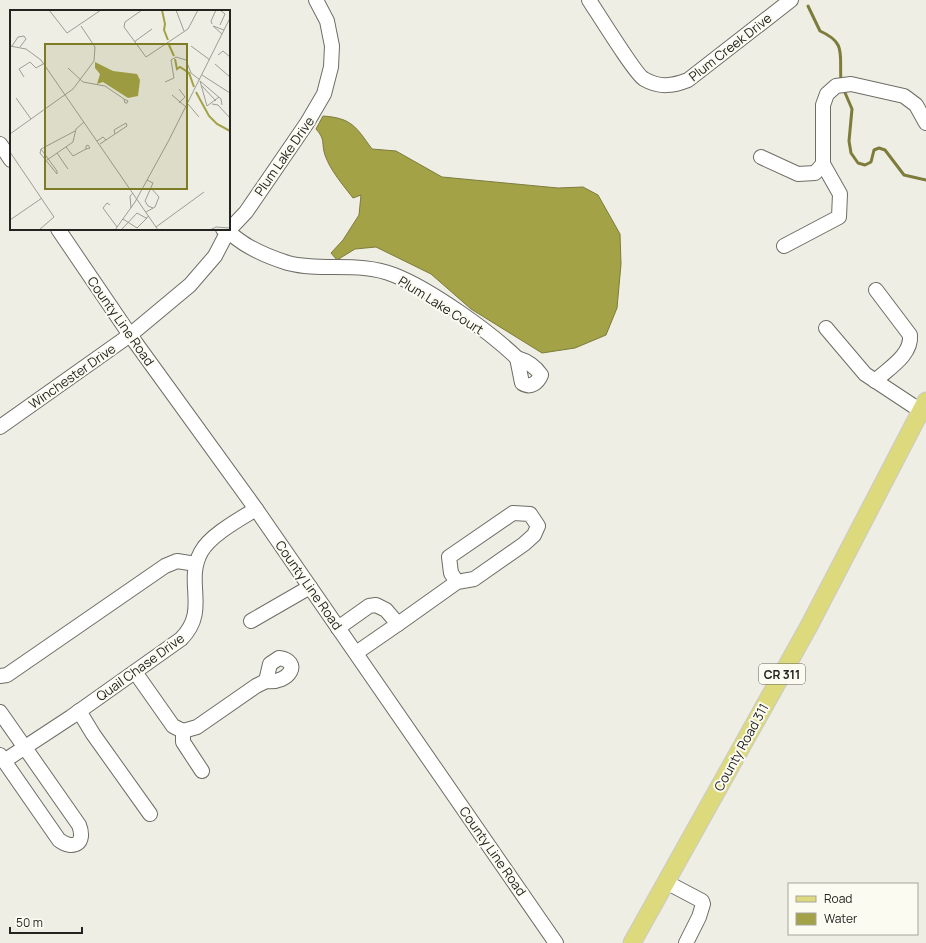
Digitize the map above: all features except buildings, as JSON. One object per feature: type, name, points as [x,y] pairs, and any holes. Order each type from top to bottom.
[{"type":"main road","name":"County Road 311","points":[[632,943],[809,626],[923,406]]},
{"type":"street","name":"Plum Lake Drive","points":[[230,226],[251,205],[307,123],[324,94],[331,67],[332,46],[327,21],[316,0]]},
{"type":"street","name":"Plum Creek Drive","points":[[589,0],[642,78],[659,85],[675,85],[688,80],[791,0]]},
{"type":"street","points":[[784,246],[839,217],[840,194],[823,164],[822,106],[827,94],[836,86],[852,84],[904,96],[916,106],[926,124]]},
{"type":"street","points":[[0,144],[10,159]]},
{"type":"street","points":[[761,157],[798,174],[815,173],[823,164]]},
{"type":"street","name":"County Line Road","points":[[59,230],[130,335],[256,509],[556,943]]},
{"type":"street","name":"Plum Lake Drive","points":[[181,294],[215,256],[226,230]]},
{"type":"street","name":"Plum Lake Court","points":[[226,230],[249,247],[287,262],[300,265],[368,268],[393,275],[421,289],[459,313],[504,346],[517,358]]},
{"type":"street","points":[[875,381],[906,352],[911,343],[910,335],[876,290]]},
{"type":"street","name":"Winchester Drive","points":[[0,427],[130,335],[181,294]]},
{"type":"street","points":[[826,328],[865,374],[875,381],[923,406]]},
{"type":"street","name":"Quail Chase Drive","points":[[0,712],[24,747],[79,825],[82,832],[81,838],[72,846],[65,845],[59,840],[2,758],[24,747],[79,711],[173,645],[188,632],[196,615],[194,577],[200,552],[210,541],[256,509]]},
{"type":"street","points":[[356,654],[457,582],[474,579],[524,544],[534,534],[538,526],[530,514],[513,513],[449,557],[451,573],[457,582]]},
{"type":"street","points":[[0,676],[7,675],[165,566],[177,562],[196,564]]},
{"type":"street","points":[[251,621],[310,587]]},
{"type":"street","points":[[338,628],[369,606],[376,605],[386,610],[398,624]]},
{"type":"street","points":[[135,672],[173,726],[184,732],[197,727],[256,686],[266,681]]},
{"type":"street","points":[[79,711],[93,734],[150,814]]},
{"type":"street","points":[[184,732],[183,742],[202,771]]},
{"type":"street","points":[[666,882],[702,901],[703,904],[701,913],[692,941]]},
{"type":"water","points":[[323,116],[341,119],[352,125],[362,135],[372,149],[396,151],[442,177],[558,188],[583,187],[598,195],[620,234],[621,264],[617,308],[606,335],[575,348],[542,353],[471,309],[431,274],[376,247],[355,249],[337,260],[331,253],[343,240],[359,215],[361,195],[353,198],[327,161],[322,139],[316,129]]},
{"type":"waterway","points":[[808,6],[820,31],[829,35],[838,45],[841,56],[841,81]]},
{"type":"waterway","points":[[843,88],[852,109],[849,141],[851,153],[858,163],[865,165],[871,162],[874,150],[879,148],[885,150],[904,175],[926,180]]}]
